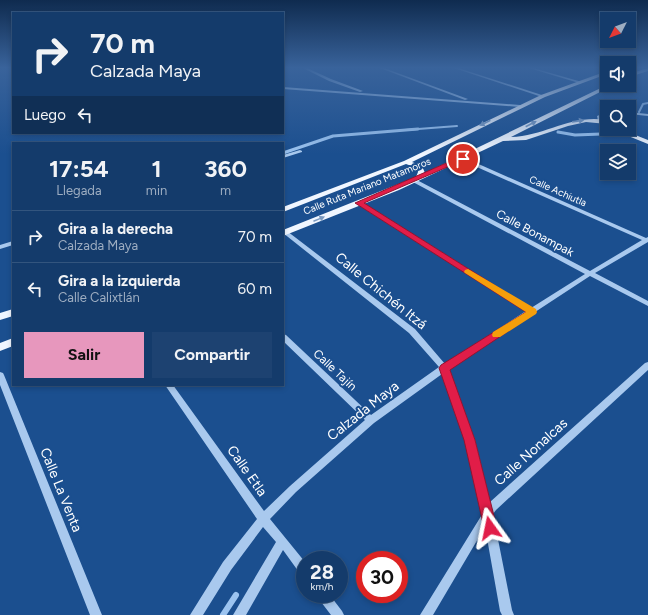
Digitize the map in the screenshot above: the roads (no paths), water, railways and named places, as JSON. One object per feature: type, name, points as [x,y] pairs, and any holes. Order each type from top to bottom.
[{"type":"main road","name":"Calle Ruta Mariano Matamoros","points":[[284,210],[406,162],[541,97]]},
{"type":"main road","name":"Calle Ruta Mariano Matamoros","points":[[284,232],[359,203],[463,159],[587,97]]},
{"type":"main road","points":[[500,140],[526,138],[572,122],[599,120]]},
{"type":"main road","points":[[636,132],[648,136]]},
{"type":"main road","points":[[632,136],[648,142]]},
{"type":"main road","points":[[406,162],[420,167],[422,172],[416,179]]},
{"type":"main road","points":[[0,317],[12,312]]},
{"type":"main road","points":[[0,347],[12,342]]},
{"type":"street","points":[[404,97],[520,106]]},
{"type":"street","points":[[460,97],[474,102]]},
{"type":"street","points":[[636,114],[648,115]]},
{"type":"street","points":[[599,120],[598,117],[600,116]]},
{"type":"street","points":[[284,157],[300,151]]},
{"type":"street","name":"Calle Achiutla","points":[[463,159],[647,239]]},
{"type":"street","name":"Calle Bonampak","points":[[416,179],[589,274],[648,304]]},
{"type":"street","points":[[359,203],[532,312]]},
{"type":"street","name":"Calle Chichén Itzá","points":[[284,232],[412,331],[444,368],[470,440],[488,514],[508,615]]},
{"type":"street","name":"Calzada Maya","points":[[196,615],[227,566],[263,519],[293,489],[371,420],[444,368],[589,274],[647,239]]},
{"type":"street","points":[[0,247],[12,243]]},
{"type":"street","name":"Calle Tajín","points":[[284,338],[371,420]]},
{"type":"street","name":"Calle Nonalcas","points":[[426,615],[492,507],[648,365]]},
{"type":"street","name":"Calle La Venta","points":[[0,375],[96,615]]},
{"type":"street","name":"Calle Etla","points":[[170,386],[263,519],[296,559]]},
{"type":"street","points":[[239,615],[282,541]]},
{"type":"street","points":[[329,603],[338,615]]},
{"type":"waterway","points":[[639,112],[643,104],[648,103]]},
{"type":"waterway","points":[[418,129],[457,126]]},
{"type":"waterway","points":[[284,153],[333,136],[418,129]]},
{"type":"waterway","points":[[405,130],[418,129]]},
{"type":"waterway","points":[[558,132],[575,135],[600,134]]},
{"type":"waterway","points":[[223,615],[236,595]]}]
